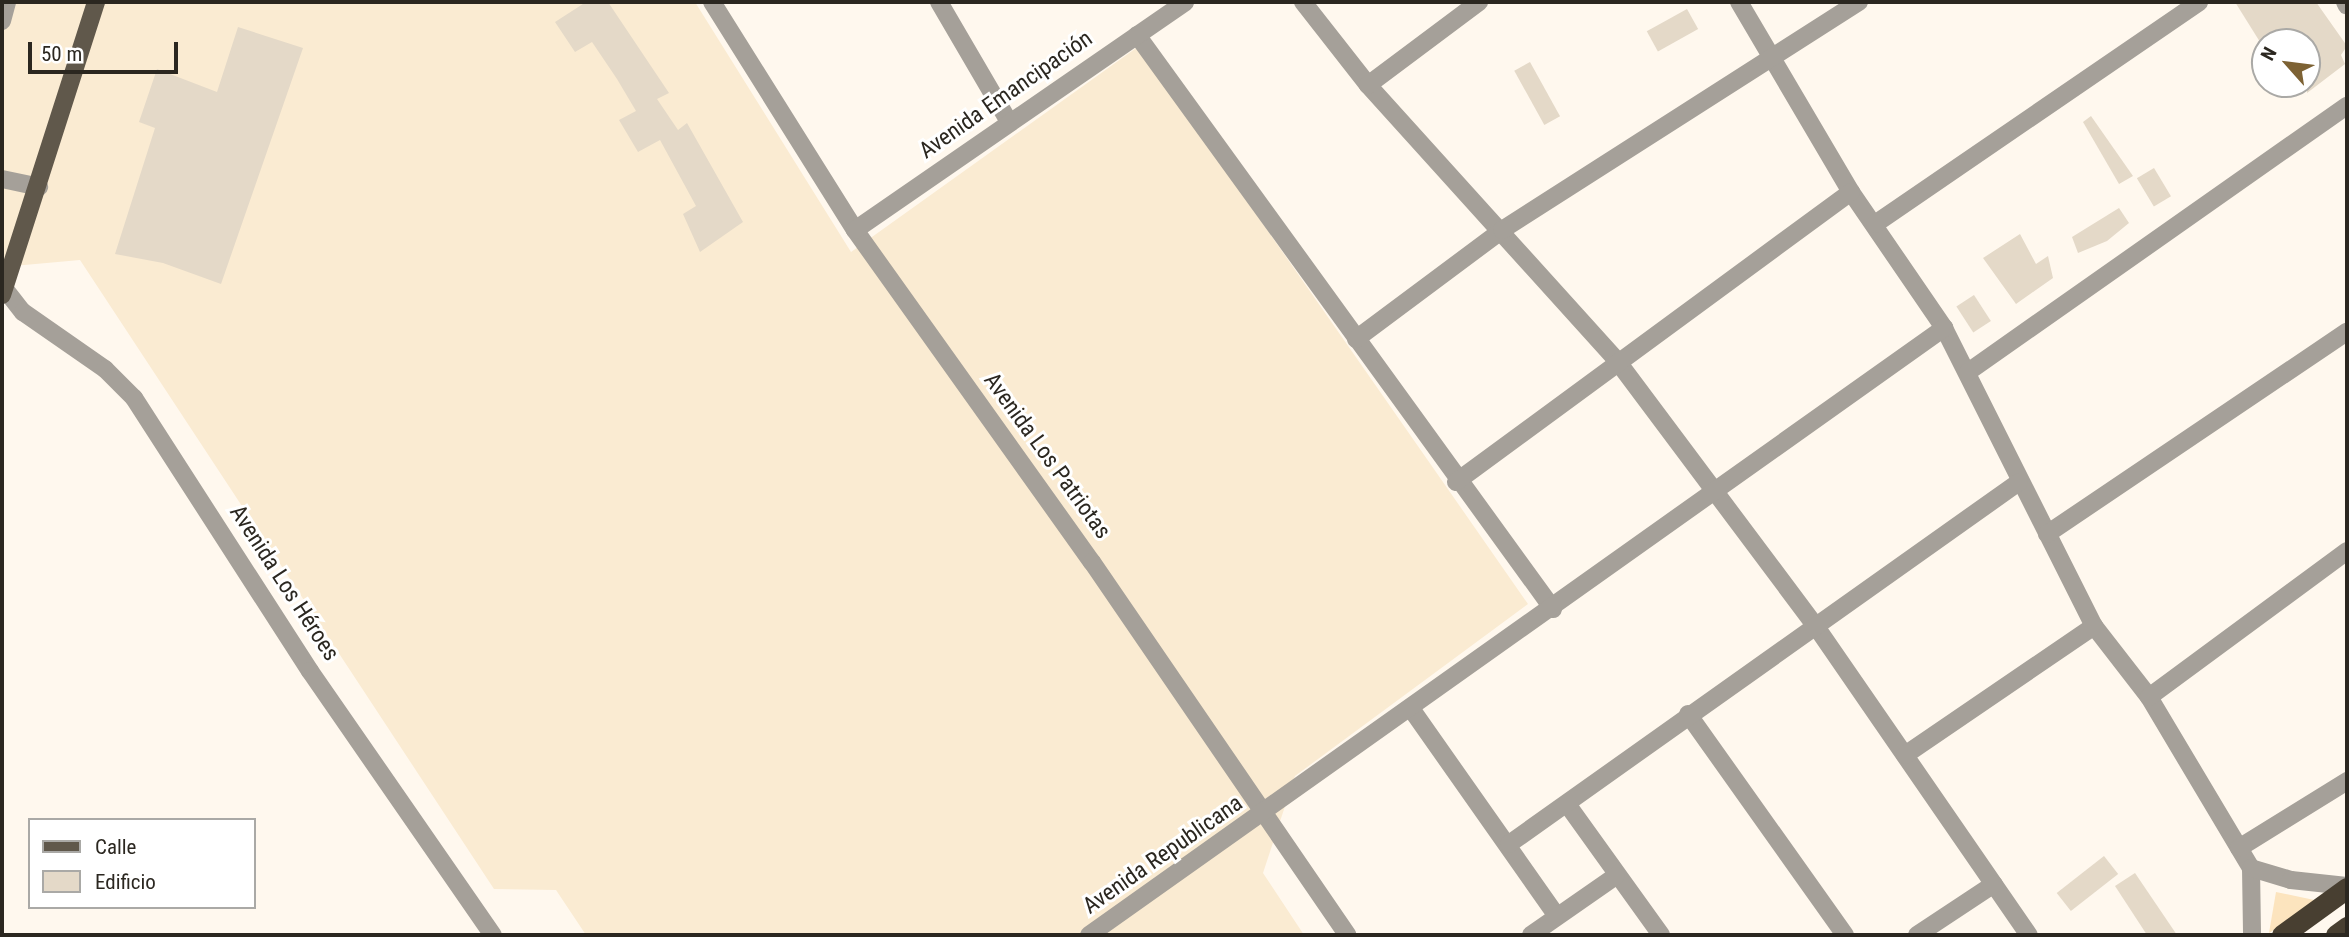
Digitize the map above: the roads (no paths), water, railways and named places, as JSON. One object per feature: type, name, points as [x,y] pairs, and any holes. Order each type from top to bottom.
[{"type":"highway","points":[[2282,935],[2347,887]]},
{"type":"highway","points":[[2336,935],[2347,927]]},
{"type":"main road","points":[[3,291],[39,187],[96,2]]},
{"type":"street","points":[[2,21],[7,2]]},
{"type":"street","name":"Avenida Los Patriotas","points":[[712,2],[855,230],[1347,935]]},
{"type":"street","points":[[939,2],[1009,122]]},
{"type":"street","name":"Avenida Emancipación","points":[[855,230],[1185,2]]},
{"type":"street","points":[[1303,2],[1368,85],[1502,230],[1618,362],[1817,628],[2029,935]]},
{"type":"street","points":[[1368,85],[1479,2]]},
{"type":"street","points":[[1739,2],[1771,61],[1851,192],[1944,328],[1968,372],[2019,482],[2094,626],[2148,697],[2250,867],[2252,935]]},
{"type":"street","points":[[1356,340],[1502,230],[1771,61],[1858,2]]},
{"type":"street","points":[[1875,224],[2199,2]]},
{"type":"street","points":[[1137,35],[1456,482],[1553,609]]},
{"type":"street","points":[[1968,372],[2347,106]]},
{"type":"street","points":[[2,179],[39,187]]},
{"type":"street","points":[[1456,482],[1851,192]]},
{"type":"street","name":"Avenida Los Héroes","points":[[3,291],[23,312],[105,369],[134,398],[310,671],[492,935]]},
{"type":"street","name":"Avenida Republicana","points":[[1089,935],[1412,710],[1944,328]]},
{"type":"street","points":[[2047,534],[2347,332]]},
{"type":"street","points":[[1509,844],[1688,714],[1817,628],[2019,482]]},
{"type":"street","points":[[2148,697],[2347,551]]},
{"type":"street","points":[[1905,755],[2094,626]]},
{"type":"street","points":[[1412,710],[1509,844],[1557,916]]},
{"type":"street","points":[[1688,714],[1845,935]]},
{"type":"street","points":[[2239,848],[2347,781]]},
{"type":"street","points":[[1567,804],[1616,876],[1661,935]]},
{"type":"street","points":[[2250,867],[2291,880],[2347,887]]},
{"type":"street","points":[[1531,935],[1616,876]]},
{"type":"street","points":[[1917,935],[1994,884]]}]
